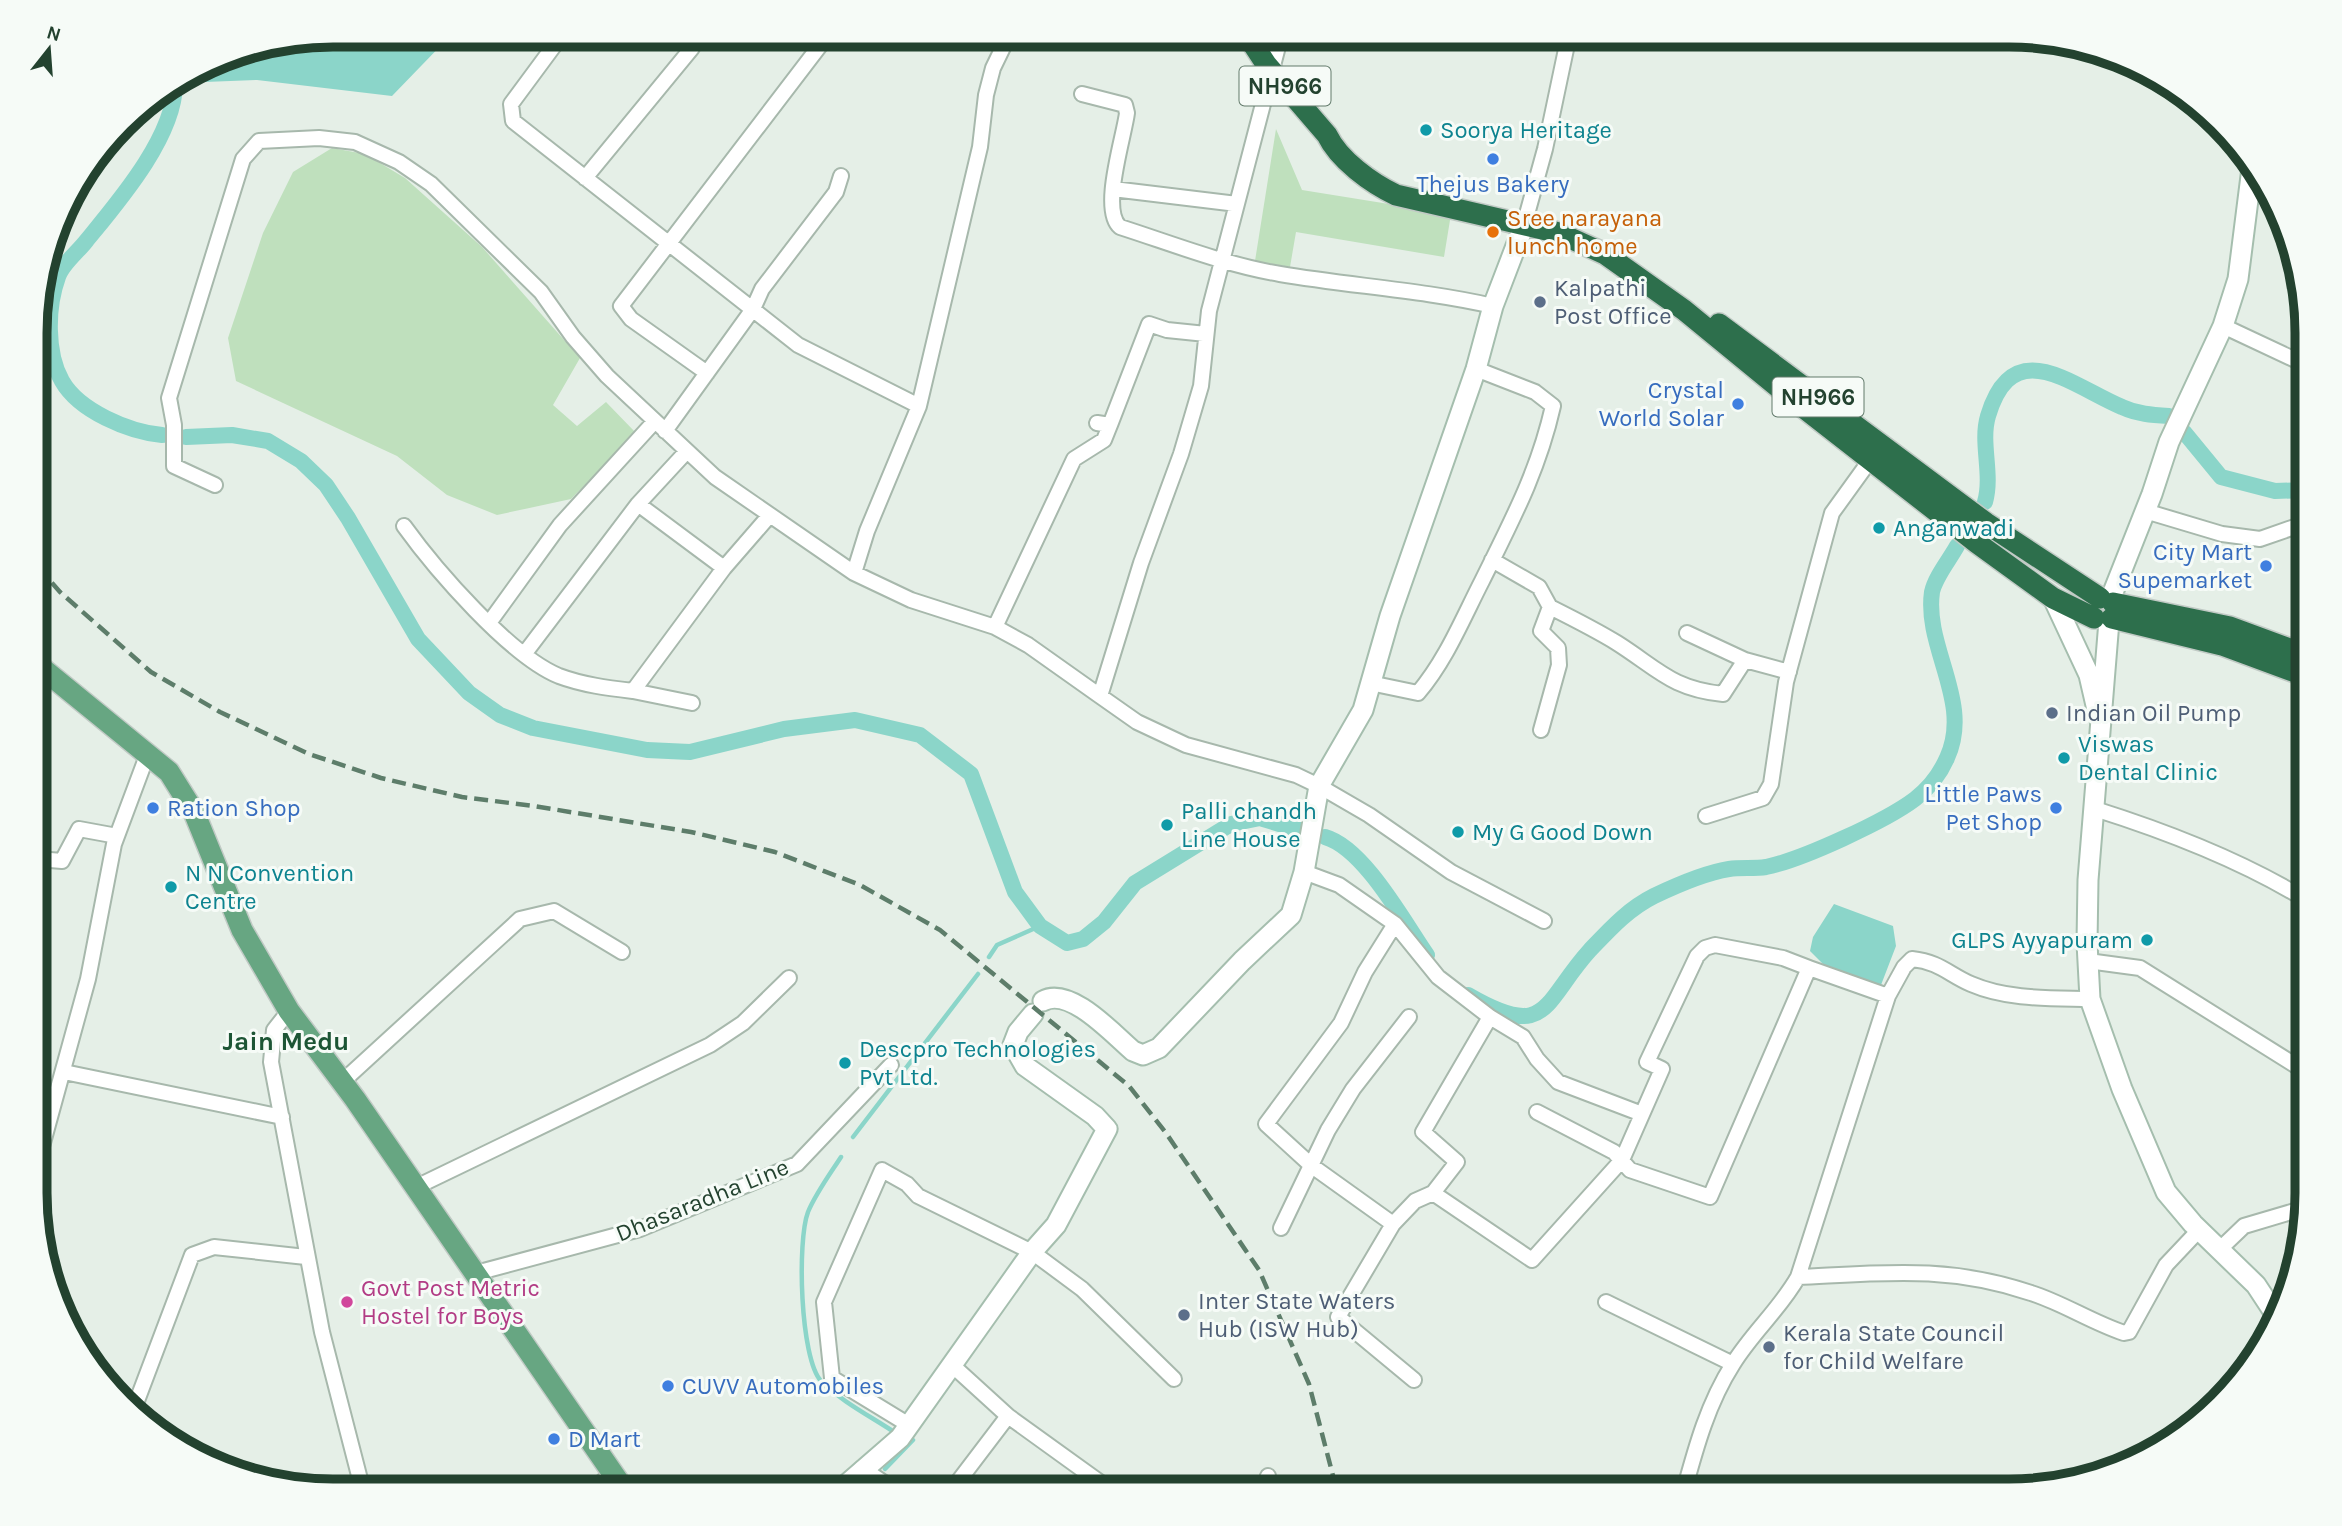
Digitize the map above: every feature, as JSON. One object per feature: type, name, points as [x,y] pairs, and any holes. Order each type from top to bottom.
[{"type":"highway","name":"NH966","points":[[1255,47],[1326,135],[1333,149],[1382,189],[1396,195],[1525,220],[1561,224],[1599,242],[1755,348],[2106,610],[2230,627],[2295,651]]},
{"type":"highway","name":"NH966","points":[[1525,220],[1581,241],[1615,261],[1684,310],[1795,401],[2053,598],[2106,610],[2222,645],[2295,672]]},
{"type":"main road","points":[[47,674],[169,772],[194,812],[242,930],[289,1011],[342,1082],[617,1479]]},
{"type":"street","points":[[553,47],[511,104],[513,121],[798,345],[919,405]]},
{"type":"street","points":[[707,373],[631,319],[621,306],[819,47]]},
{"type":"street","points":[[854,573],[867,531],[919,405],[980,147],[986,95],[993,68],[1003,47]]},
{"type":"street","points":[[1100,696],[1141,563],[1181,454],[1201,386],[1206,334],[1278,47]]},
{"type":"street","points":[[851,1479],[900,1438],[1032,1252],[1056,1225],[1107,1129],[1096,1116],[1025,1066],[1013,1045],[1018,1032],[1038,1008],[1059,997],[1076,1004],[1133,1051],[1143,1055],[1159,1048],[1242,961],[1291,915],[1304,872],[1320,786],[1363,710],[1390,616],[1476,369],[1493,306],[1525,220],[1545,149],[1566,47]]},
{"type":"street","points":[[585,178],[692,48]]},
{"type":"street","points":[[1082,93],[1125,106],[1126,118],[1113,188],[1112,215],[1120,227],[1223,260],[1279,274],[1424,293],[1493,306]]},
{"type":"street","points":[[215,485],[174,466],[174,425],[169,398],[243,159],[259,141],[319,138],[355,142],[399,162],[431,184],[541,292],[581,346],[715,477],[854,573],[911,600],[995,627],[1028,645],[1137,722],[1186,745],[1296,775],[1320,786],[1369,815],[1451,872],[1544,921]]},
{"type":"street","points":[[489,623],[560,525],[660,426],[707,373],[753,309],[762,289],[836,192],[841,176]]},
{"type":"street","points":[[2250,181],[2238,279],[2222,326],[2169,442],[2106,610],[2102,732],[2088,880],[2088,961],[2090,999],[2122,1089],[2166,1192],[2256,1285],[2271,1307]]},
{"type":"street","points":[[1113,188],[1237,204]]},
{"type":"street","points":[[995,627],[1074,459],[1104,440],[1104,424],[1149,324],[1206,334]]},
{"type":"street","points":[[2222,326],[2295,360]]},
{"type":"street","points":[[1370,683],[1418,693],[1438,669],[1519,508],[1543,452],[1553,405],[1535,392],[1476,369]]},
{"type":"street","points":[[525,653],[638,504],[687,451]]},
{"type":"street","points":[[1706,816],[1763,798],[1771,784],[1789,672],[1832,513],[1871,459]]},
{"type":"street","points":[[638,504],[724,568]]},
{"type":"street","points":[[2145,511],[2222,534],[2260,539],[2295,527]]},
{"type":"street","points":[[633,691],[724,568],[771,515]]},
{"type":"street","points":[[404,526],[489,623],[557,675],[595,686],[692,703]]},
{"type":"street","points":[[1492,560],[1539,587],[1550,607],[1618,644],[1667,679],[1695,691],[1723,694],[1745,660]]},
{"type":"street","points":[[2053,598],[2089,676],[2102,732]]},
{"type":"street","points":[[1541,730],[1559,665],[1558,648],[1541,632],[1550,607]]},
{"type":"street","points":[[1687,633],[1745,660],[1789,672]]},
{"type":"street","points":[[47,1128],[88,979],[117,836],[148,753]]},
{"type":"street","points":[[2095,809],[2166,831],[2267,876],[2295,893]]},
{"type":"street","points":[[47,860],[62,862],[79,830],[117,836]]},
{"type":"street","points":[[1304,872],[1339,885],[1395,924],[1438,977],[1490,1017],[1523,1037],[1537,1059],[1558,1082],[1642,1114]]},
{"type":"street","points":[[342,1082],[520,919],[554,911],[622,952]]},
{"type":"street","points":[[1393,1224],[1311,1166],[1266,1125],[1341,1023],[1365,972],[1395,924]]},
{"type":"street","points":[[1433,1193],[1532,1260],[1622,1160],[1662,1069],[1647,1062],[1696,956],[1705,948],[1715,944],[1783,958],[1888,996]]},
{"type":"street","points":[[1687,1479],[1699,1435],[1733,1364],[1787,1298],[1798,1277],[1888,996],[1903,967],[1912,959],[1927,961],[1955,972],[1969,984],[2001,993],[2090,999]]},
{"type":"street","points":[[2088,961],[2140,968],[2295,1065]]},
{"type":"street","points":[[1537,1112],[1614,1152],[1630,1170],[1710,1197],[1810,968]]},
{"type":"street","points":[[414,1188],[710,1045],[743,1023],[789,978]]},
{"type":"street","points":[[289,1011],[274,1030],[271,1062],[306,1257],[334,1386],[360,1479]]},
{"type":"street","points":[[1281,1228],[1353,1089],[1409,1017]]},
{"type":"street","points":[[1414,1380],[1338,1317],[1393,1224],[1415,1201],[1433,1193],[1457,1162],[1423,1132],[1490,1017]]},
{"type":"street","name":"Dhasaradha Line","points":[[476,1273],[640,1229],[797,1164],[891,1065]]},
{"type":"street","points":[[64,1072],[282,1117]]},
{"type":"street","points":[[909,1424],[832,1378],[824,1301],[881,1170],[907,1184],[919,1196],[1032,1252],[1082,1289],[1174,1379]]},
{"type":"street","points":[[2221,1248],[2244,1226],[2294,1213]]},
{"type":"street","points":[[1798,1277],[1904,1272],[1952,1273],[2028,1292],[2124,1333],[2129,1332],[2166,1265],[2200,1229]]},
{"type":"street","points":[[137,1401],[192,1255],[214,1247],[306,1257]]},
{"type":"street","points":[[1606,1301],[1733,1364]]},
{"type":"street","points":[[953,1365],[1008,1416],[1095,1479]]},
{"type":"street","points":[[960,1479],[1008,1416]]},
{"type":"street","points":[[862,1468],[878,1479]]},
{"type":"street","points":[[605,1479],[613,1472]]},
{"type":"green space","points":[[1276,129],[1302,190],[1451,214],[1444,257],[1296,232],[1290,267],[1255,261]]},
{"type":"green space","points":[[332,148],[365,154],[405,178],[482,247],[580,358],[553,405],[577,426],[606,402],[636,433],[571,499],[497,515],[447,495],[397,456],[236,381],[228,338],[263,233],[293,172]]},
{"type":"water","points":[[334,47],[439,47],[392,96],[257,80],[197,82],[242,62],[296,50]]},
{"type":"water","points":[[1834,904],[1893,926],[1896,946],[1881,985],[1827,968],[1810,951],[1813,937]]},
{"type":"waterway","points":[[162,435],[120,425],[92,410],[70,392],[62,381],[53,357],[50,316],[60,272],[143,167],[165,126],[173,96]]},
{"type":"waterway","points":[[1985,502],[1988,481],[1985,437],[1988,416],[1999,391],[2012,376],[2028,371],[2046,372],[2128,409],[2169,416]]},
{"type":"waterway","points":[[2184,432],[2221,477],[2275,491],[2295,490]]},
{"type":"waterway","points":[[186,437],[232,435],[268,441],[301,461],[326,485],[348,518],[418,639],[469,693],[500,715],[533,728],[647,750],[690,752],[784,729],[855,720],[920,735],[971,774],[1015,892],[1040,926],[1067,943],[1083,939],[1104,922],[1135,883],[1231,824],[1260,818],[1299,830]]},
{"type":"waterway","points":[[1468,995],[1495,1009],[1514,1015],[1530,1015],[1552,1000],[1590,950],[1620,920],[1645,901],[1710,873],[1734,868],[1766,867],[1800,857],[1864,828],[1920,795],[1941,770],[1953,737],[1952,696],[1931,613],[1934,586],[1957,546]]},
{"type":"waterway","points":[[1325,837],[1340,844],[1368,870],[1427,955]]},
{"type":"waterway","points":[[989,957],[997,945],[1040,926]]},
{"type":"waterway","points":[[853,1137],[978,974]]},
{"type":"waterway","points":[[841,1157],[811,1205],[805,1227],[802,1272],[809,1349],[821,1381],[891,1430]]},
{"type":"waterway","points":[[885,1469],[913,1440]]},
{"type":"railway","points":[[47,577],[60,592],[151,672],[220,712],[309,754],[381,778],[462,797],[691,832],[775,852],[860,885],[940,930],[1129,1086],[1166,1133],[1259,1270],[1309,1384],[1334,1479]]},
{"type":"place","name":"Soorya Heritage","points":[[1426,130]]},
{"type":"place","name":"Thejus Bakery","points":[[1493,159]]},
{"type":"place","name":"Sree narayana lunch home","points":[[1493,232]]},
{"type":"place","name":"Kalpathi Post Office","points":[[1540,302]]},
{"type":"place","name":"Crystal World Solar","points":[[1738,404]]},
{"type":"place","name":"Anganwadi","points":[[1879,528]]},
{"type":"place","name":"City Mart Supemarket","points":[[2266,566]]},
{"type":"place","name":"Indian Oil Pump","points":[[2052,713]]},
{"type":"place","name":"Viswas Dental Clinic","points":[[2064,758]]},
{"type":"place","name":"Ration Shop","points":[[153,808]]},
{"type":"place","name":"Little Paws Pet Shop","points":[[2056,808]]},
{"type":"place","name":"Palli chandh Line House","points":[[1167,825]]},
{"type":"place","name":"My G Good Down","points":[[1458,832]]},
{"type":"place","name":"N N Convention Centre","points":[[171,887]]},
{"type":"place","name":"GLPS Ayyapuram","points":[[2147,940]]},
{"type":"place","name":"Descpro Technologies Pvt Ltd.","points":[[845,1063]]},
{"type":"place","name":"Govt Post Metric Hostel for Boys","points":[[347,1302]]},
{"type":"place","name":"Inter State Waters Hub (ISW Hub)","points":[[1184,1315]]},
{"type":"place","name":"Kerala State Council for Child Welfare","points":[[1769,1347]]},
{"type":"place","name":"CUVV Automobiles","points":[[668,1386]]},
{"type":"place","name":"D Mart","points":[[554,1439]]},
{"type":"district","name":"Jain Medu","points":[[286,1041]]}]
